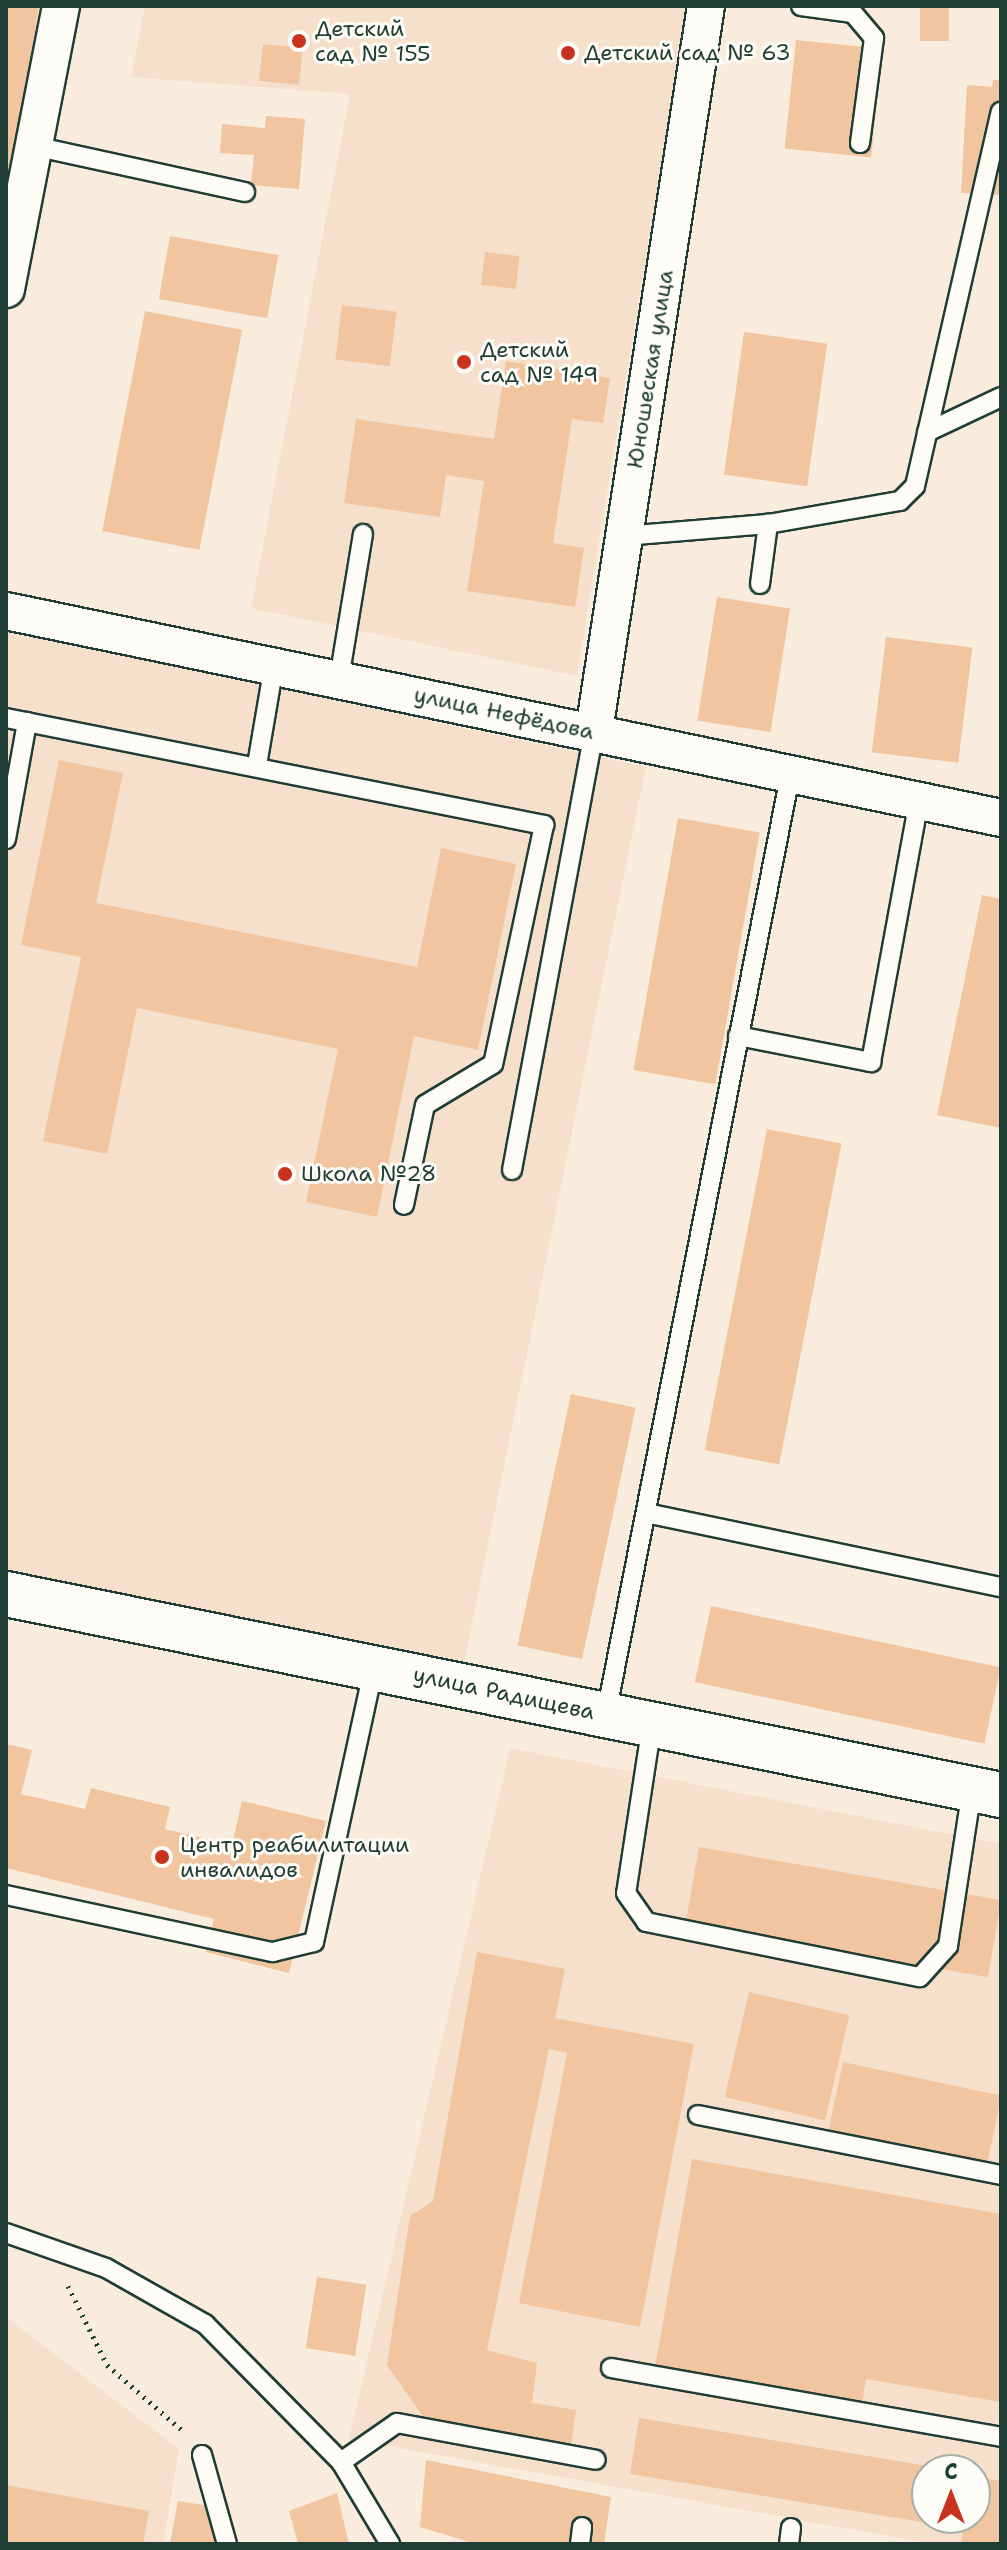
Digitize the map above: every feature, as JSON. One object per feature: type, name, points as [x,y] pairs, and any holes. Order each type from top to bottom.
[{"type":"street","points":[[6,289],[13,216],[34,146],[61,6]]},
{"type":"street","name":"Юношеская улица","points":[[594,731],[706,6]]},
{"type":"street","name":"улица Нефёдова","points":[[6,611],[1001,818]]},
{"type":"street","name":"улица Радищева","points":[[6,1594],[987,1792]]},
{"type":"lane","points":[[801,6],[853,13],[874,38],[860,143]]},
{"type":"lane","points":[[624,536],[768,524],[900,501],[915,486],[1001,112]]},
{"type":"lane","points":[[34,146],[245,192]]},
{"type":"lane","points":[[927,432],[1001,397]]},
{"type":"lane","points":[[760,584],[768,524]]},
{"type":"lane","points":[[339,679],[363,534]]},
{"type":"lane","points":[[257,765],[274,666]]},
{"type":"lane","points":[[6,718],[257,765],[544,825],[493,1064],[425,1105],[404,1205]]},
{"type":"lane","points":[[6,839],[27,722]]},
{"type":"lane","points":[[512,1170],[594,731]]},
{"type":"lane","points":[[606,1714],[790,776]]},
{"type":"lane","points":[[738,1036],[871,1062],[919,800]]},
{"type":"lane","points":[[646,1513],[1001,1587]]},
{"type":"lane","points":[[6,1895],[273,1952],[314,1942],[374,1667]]},
{"type":"lane","points":[[652,1724],[626,1893],[646,1922],[920,1977],[948,1946],[987,1792]]},
{"type":"lane","points":[[698,2115],[1001,2175]]},
{"type":"lane","points":[[6,2233],[49,2247],[160,2294],[205,2324],[341,2462],[390,2544]]},
{"type":"lane","points":[[611,2368],[1001,2437]]},
{"type":"lane","points":[[341,2462],[397,2423],[596,2460]]},
{"type":"lane","points":[[202,2455],[227,2544]]},
{"type":"path","points":[[49,2247],[107,2365],[177,2421],[202,2455]]},
{"type":"shaded area","name":"Детский сад № 149","points":[[145,6],[687,6],[577,676],[251,608],[350,94],[131,77]]},
{"type":"shaded area","name":"Школа №28","points":[[6,630],[646,767],[462,1674],[6,1581]]},
{"type":"shaded area","points":[[510,1748],[1001,1844],[1001,2544],[934,2544],[349,2439]]},
{"type":"shaded area","points":[[6,2317],[179,2449],[163,2544],[6,2544]]},
{"type":"building","points":[[6,6],[39,6],[8,198],[6,197]]},
{"type":"building","points":[[920,6],[949,6],[949,41],[920,41]]},
{"type":"building","points":[[796,40],[883,49],[871,157],[785,148]]},
{"type":"building","points":[[263,44],[303,48],[299,85],[259,81]]},
{"type":"building","points":[[993,80],[1001,80],[1001,195],[961,193],[967,85],[992,87]]},
{"type":"building","points":[[266,116],[305,119],[299,189],[251,185],[254,155],[220,153],[222,124],[265,128]]},
{"type":"building","points":[[170,236],[278,255],[267,318],[159,299]]},
{"type":"building","points":[[485,252],[520,256],[516,289],[481,285]]},
{"type":"building","points":[[342,305],[397,312],[390,366],[335,360]]},
{"type":"building","points":[[145,311],[242,330],[199,550],[102,531]]},
{"type":"building","points":[[744,332],[827,344],[807,486],[724,475]]},
{"type":"building","points":[[506,361],[610,378],[603,423],[572,419],[553,543],[584,548],[575,607],[467,591],[484,481],[446,475],[440,517],[344,503],[356,419],[494,439]]},
{"type":"building","points":[[717,597],[790,609],[771,732],[697,720]]},
{"type":"building","points":[[886,637],[972,648],[958,763],[872,752]]},
{"type":"building","points":[[59,760],[123,773],[96,903],[417,967],[441,848],[516,864],[478,1050],[414,1036],[377,1217],[306,1202],[338,1049],[137,1008],[107,1154],[43,1141],[81,957],[21,945]]},
{"type":"building","points":[[678,818],[760,832],[715,1085],[634,1070]]},
{"type":"building","points":[[982,895],[1001,899],[1001,1128],[937,1115]]},
{"type":"building","points":[[767,1129],[842,1144],[779,1464],[705,1450]]},
{"type":"building","points":[[571,1394],[636,1408],[582,1659],[518,1645]]},
{"type":"building","points":[[711,1606],[1001,1668],[984,1744],[695,1682]]},
{"type":"building","name":"Центр реабилитации инвалидов","points":[[6,1744],[32,1750],[21,1794],[85,1809],[91,1788],[170,1807],[165,1829],[232,1845],[242,1801],[326,1821],[289,1973],[206,1952],[214,1919],[6,1868]]},
{"type":"building","points":[[699,1847],[1001,1900],[988,1977],[685,1924]]},
{"type":"building","points":[[477,1952],[565,1969],[555,2018],[694,2044],[640,2327],[519,2303],[567,2053],[549,2049],[487,2350],[537,2363],[532,2403],[576,2410],[569,2459],[433,2431],[387,2365],[410,2216],[433,2201]]},
{"type":"building","points":[[749,1992],[849,2015],[825,2120],[725,2097]]},
{"type":"building","points":[[843,2062],[1001,2096],[987,2165],[828,2131]]},
{"type":"building","points":[[692,2159],[1001,2214],[1001,2402],[866,2379],[862,2403],[655,2367]]},
{"type":"building","points":[[317,2277],[366,2285],[355,2356],[306,2348]]},
{"type":"building","points":[[639,2418],[911,2463],[911,2520],[630,2474]]},
{"type":"building","points":[[426,2460],[611,2497],[604,2544],[476,2544],[420,2527]]},
{"type":"building","points":[[991,2479],[1001,2481],[1001,2544],[961,2544],[963,2534],[991,2534]]},
{"type":"building","points":[[6,2485],[149,2511],[143,2544],[6,2544]]},
{"type":"building","points":[[337,2493],[349,2544],[298,2544],[289,2511]]},
{"type":"building","points":[[178,2501],[222,2508],[216,2544],[170,2544]]},
{"type":"place","name":"Детский сад № 155","points":[[299,41]]},
{"type":"place","name":"Детский сад № 63","points":[[568,53]]},
{"type":"place","name":"Детский сад № 149","points":[[464,362]]},
{"type":"place","name":"Школа №28","points":[[285,1174]]},
{"type":"place","name":"Центр реабилитации инвалидов","points":[[162,1857]]}]
